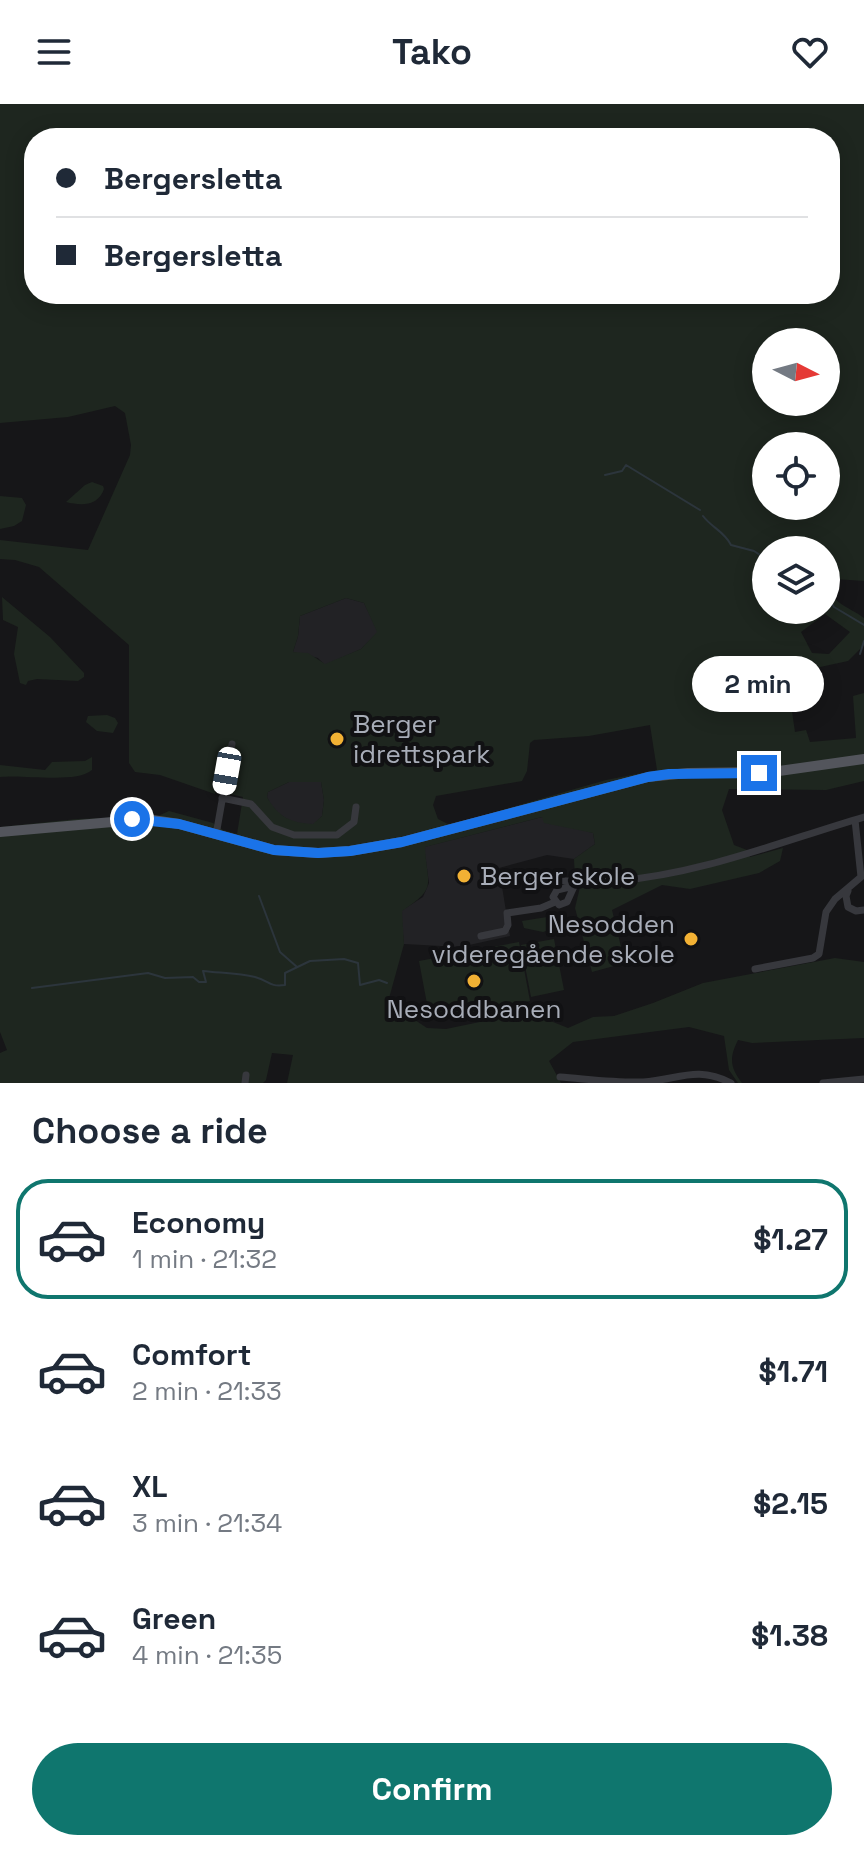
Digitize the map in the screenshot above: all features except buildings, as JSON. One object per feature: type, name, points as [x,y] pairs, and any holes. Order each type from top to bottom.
[{"type":"main road","points":[[0,832],[146,819],[179,824],[284,851],[350,851],[411,839],[648,777],[772,772],[864,759]]},
{"type":"street","points":[[216,835],[232,744]]},
{"type":"street","points":[[222,798],[251,804],[272,827],[303,836],[337,835],[354,822],[356,807]]},
{"type":"street","points":[[507,875],[575,884],[671,874],[860,819],[863,875],[835,899],[826,912],[821,950],[816,956],[755,969]]},
{"type":"street","points":[[575,884],[565,904],[555,902],[553,897],[557,890],[575,884]]},
{"type":"street","points":[[848,890],[848,907],[856,911],[864,910]]},
{"type":"street","points":[[481,936],[505,931],[507,913],[541,908],[555,902]]},
{"type":"street","points":[[560,1077],[645,1082],[695,1073],[716,1076],[731,1083]]},
{"type":"street","points":[[823,1083],[864,1079]]},
{"type":"shaded area","points":[[0,104],[864,104],[864,581],[840,579],[840,536],[752,536],[752,624],[812,624],[801,632],[812,653],[829,654],[850,632],[839,624],[840,603],[864,618],[864,645],[848,661],[797,672],[796,680],[788,684],[795,732],[806,730],[810,742],[856,738],[853,696],[864,693],[864,781],[826,790],[729,789],[722,810],[734,845],[747,850],[750,857],[783,848],[780,861],[759,873],[690,889],[662,885],[612,910],[625,963],[592,972],[575,908],[580,887],[575,878],[574,859],[595,844],[593,833],[544,823],[542,817],[425,847],[428,885],[421,896],[402,911],[404,944],[388,1002],[427,1028],[446,1029],[528,1012],[568,1028],[593,1017],[614,1016],[653,1003],[703,983],[835,958],[864,962],[864,1038],[752,1043],[738,1040],[732,1062],[742,1083],[738,1083],[729,1070],[724,1036],[689,1027],[573,1042],[549,1061],[561,1083],[287,1083],[293,1055],[272,1053],[263,1083],[0,1083],[0,1053],[7,1050],[0,1032],[0,827],[77,819],[158,816],[169,811],[213,823],[237,834],[243,797],[225,793],[229,774],[221,771],[215,794],[160,775],[135,772],[129,763],[129,645],[39,567],[0,559],[0,540],[88,550],[130,455],[125,413],[115,406],[68,417],[0,423]],"holes":[[[346,598],[364,603],[377,632],[361,649],[325,664],[308,653],[293,652],[300,616]],[[650,725],[657,770],[606,780],[448,824],[438,819],[433,805],[436,796],[522,781],[527,771],[530,743],[534,740],[589,736]],[[289,782],[321,782],[324,800],[322,816],[313,824],[298,822],[281,814],[267,797],[268,792]]]},
{"type":"shaded area","points":[[92,482],[103,486],[98,499],[83,504],[66,502],[85,485]]},
{"type":"shaded area","points":[[0,496],[22,498],[26,505],[22,521],[0,529]]},
{"type":"shaded area","points":[[2,597],[50,637],[84,673],[84,677],[78,681],[37,679],[28,681],[26,685],[20,683],[14,654],[18,627],[3,620]]},
{"type":"shaded area","points":[[346,598],[364,603],[378,632],[361,649],[325,665],[318,658],[293,652],[300,616]]},
{"type":"shaded area","points":[[107,715],[118,723],[113,733],[97,731],[86,722],[88,716]]},
{"type":"shaded area","points":[[92,757],[92,770],[74,777],[0,777],[0,765],[45,770],[52,762],[85,761]]},
{"type":"shaded area","points":[[289,782],[321,782],[324,800],[322,816],[313,825],[294,823],[274,811],[267,797],[268,792]]},
{"type":"shaded area","name":"Berger skole","points":[[542,817],[593,833],[595,844],[574,859],[547,855],[499,868],[510,936],[460,947],[404,944],[401,911],[423,897],[429,883],[424,847]]},
{"type":"shaded area","points":[[550,914],[560,916],[562,925],[543,932],[524,928],[522,921]]},
{"type":"shaded area","points":[[554,939],[564,990],[531,997],[521,945]]},
{"type":"shaded area","name":"Nesoddbanen","points":[[519,942],[530,1001],[430,1020],[419,961]]},
{"type":"waterway","points":[[605,475],[622,471],[626,465],[700,510]]},
{"type":"waterway","points":[[703,516],[731,545],[752,550]]},
{"type":"waterway","points":[[840,611],[864,625]]},
{"type":"waterway","points":[[860,654],[864,641]]},
{"type":"waterway","points":[[259,896],[280,952],[297,967]]},
{"type":"waterway","points":[[32,988],[148,973],[165,978],[193,977],[199,982],[206,982],[203,971],[249,976],[285,985],[285,973],[310,961],[344,959],[358,963],[360,985],[379,980],[387,983]]},
{"type":"place","name":"Berger idrettspark","points":[[337,739]]},
{"type":"place","name":"Berger skole","points":[[464,876]]},
{"type":"place","name":"Nesodden videregående skole","points":[[691,939]]},
{"type":"place","name":"Nesoddbanen","points":[[474,981]]},
{"type":"route","points":[[132,819],[179,824],[274,850],[332,853],[402,842],[648,777],[759,773]]}]
